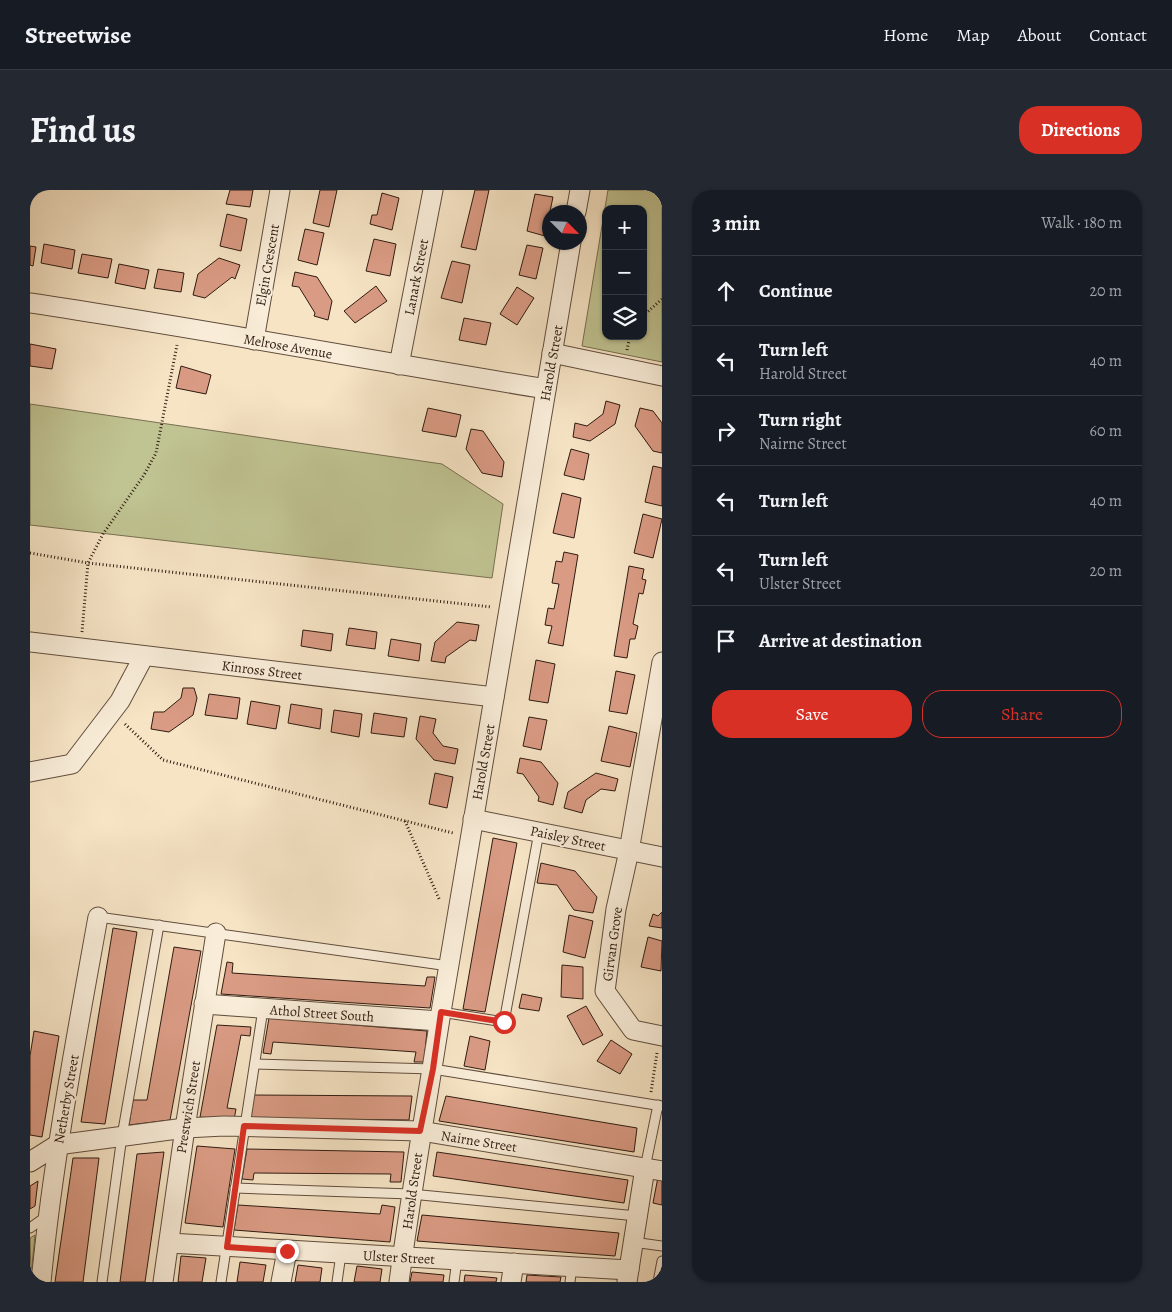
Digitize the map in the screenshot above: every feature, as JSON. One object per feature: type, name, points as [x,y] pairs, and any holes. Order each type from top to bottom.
[{"type":"street","name":"Elgin Crescent","points":[[254,340],[280,190]]},
{"type":"street","name":"Lanark Street","points":[[399,365],[433,190]]},
{"type":"street","points":[[577,205],[580,190]]},
{"type":"street","name":"Harold Street","points":[[399,1282],[420,1131],[433,1069],[440,1016],[570,250]]},
{"type":"street","name":"Melrose Avenue","points":[[30,303],[546,388]]},
{"type":"street","points":[[552,353],[662,376]]},
{"type":"street","name":"Kinross Street","points":[[30,642],[494,697]]},
{"type":"street","points":[[30,772],[72,764],[120,701],[144,656]]},
{"type":"street","name":"Girvan Grove","points":[[661,1036],[633,1030],[605,991],[616,909],[629,850],[662,662]]},
{"type":"street","name":"Paisley Street","points":[[473,819],[662,857]]},
{"type":"street","name":"Netherby Street","points":[[41,1282],[47,1216],[57,1145],[98,917]]},
{"type":"street","name":"Prestwich Street","points":[[163,1282],[184,1128],[216,933]]},
{"type":"street","name":"Athol Street South","points":[[204,1004],[263,1009],[440,1016]]},
{"type":"street","name":"Nairne Street","points":[[30,1162],[57,1145],[184,1128],[244,1126],[420,1131],[653,1170]]},
{"type":"street","points":[[628,1276],[638,1216],[653,1170]]},
{"type":"street","name":"Ulster Street","points":[[169,1243],[514,1263],[571,1274],[628,1276]]},
{"type":"street","points":[[281,1282],[287,1251]]},
{"type":"street","points":[[510,1282],[514,1263]]},
{"type":"lane","points":[[440,1016],[504,1022],[539,832]]},
{"type":"lane","points":[[98,917],[449,966]]},
{"type":"lane","points":[[102,1282],[122,1136],[159,925]]},
{"type":"lane","points":[[220,1282],[263,1009]]},
{"type":"lane","points":[[255,1064],[433,1069],[657,1105],[653,1170]]},
{"type":"lane","points":[[235,1188],[411,1194],[638,1216]]},
{"type":"lane","points":[[30,1228],[47,1216]]},
{"type":"lane","points":[[633,1242],[662,1246]]},
{"type":"lane","points":[[337,1282],[341,1254]]},
{"type":"lane","points":[[454,1282],[457,1260]]},
{"type":"lane","points":[[658,1282],[662,1261]]},
{"type":"path","points":[[647,312],[662,299]]},
{"type":"path","points":[[80,648],[88,563],[103,534],[144,476],[156,453],[181,327]]},
{"type":"path","points":[[30,553],[88,563],[509,609]]},
{"type":"path","points":[[112,712],[163,760],[470,837]]},
{"type":"path","points":[[405,821],[441,902]]},
{"type":"path","points":[[657,1105],[661,1036]]},
{"type":"green space","points":[[608,190],[662,190],[662,362],[582,346],[602,226],[602,340],[647,340],[647,205],[606,205]]},
{"type":"green space","points":[[30,404],[442,464],[503,504],[492,578],[30,525]]},
{"type":"green space","points":[[35,1235],[31,1276],[30,1238]]},
{"type":"building","points":[[230,190],[253,190],[250,207],[226,204]]},
{"type":"building","points":[[320,190],[337,190],[329,227],[313,223]]},
{"type":"building","points":[[475,190],[489,190],[476,250],[461,247]]},
{"type":"building","points":[[382,193],[399,198],[392,230],[370,224],[372,215],[377,215]]},
{"type":"building","points":[[535,194],[553,197],[551,205],[542,205],[542,235],[527,231]]},
{"type":"building","points":[[227,214],[247,219],[241,251],[220,246]]},
{"type":"building","points":[[305,229],[324,233],[317,265],[298,260]]},
{"type":"building","points":[[374,239],[396,244],[390,276],[366,271]]},
{"type":"building","points":[[44,244],[75,250],[72,269],[41,263]]},
{"type":"building","points":[[527,245],[542,248],[536,279],[519,275]]},
{"type":"building","points":[[30,246],[36,247],[33,266],[30,265]]},
{"type":"building","points":[[82,254],[112,259],[108,278],[78,273]]},
{"type":"building","points":[[219,258],[240,265],[235,279],[232,277],[205,298],[193,295],[198,274]]},
{"type":"building","points":[[452,261],[470,265],[462,303],[441,298]]},
{"type":"building","points":[[119,264],[149,270],[145,289],[115,283]]},
{"type":"building","points":[[158,269],[184,273],[181,292],[154,288]]},
{"type":"building","points":[[295,272],[317,277],[332,301],[328,320],[314,316],[315,313],[299,287],[292,286]]},
{"type":"building","points":[[376,286],[387,301],[355,323],[344,311]]},
{"type":"building","points":[[517,287],[534,298],[517,325],[500,314]]},
{"type":"building","points":[[464,318],[491,323],[486,345],[459,340]]},
{"type":"building","points":[[30,344],[56,349],[52,369],[30,366]]},
{"type":"building","points":[[181,366],[211,375],[206,394],[176,388]]},
{"type":"building","points":[[606,401],[620,405],[615,424],[590,441],[573,437],[575,423],[587,426],[603,414]]},
{"type":"building","points":[[428,408],[461,415],[456,437],[422,431]]},
{"type":"building","points":[[640,408],[653,411],[662,423],[662,453],[653,451],[635,426]]},
{"type":"building","points":[[471,429],[483,431],[504,462],[502,477],[482,473],[466,449]]},
{"type":"building","points":[[571,449],[589,454],[584,480],[564,475]]},
{"type":"building","points":[[653,466],[662,468],[662,506],[645,502]]},
{"type":"building","points":[[562,493],[581,498],[574,538],[553,533]]},
{"type":"building","points":[[643,514],[662,519],[653,558],[634,553]]},
{"type":"building","points":[[564,552],[578,555],[563,646],[548,643],[552,626],[545,625],[548,608],[554,609],[559,584],[552,583],[556,561],[562,562]]},
{"type":"building","points":[[629,566],[644,569],[642,579],[646,580],[643,594],[639,593],[633,624],[638,626],[635,639],[630,639],[627,658],[614,656]]},
{"type":"building","points":[[457,622],[479,625],[476,641],[470,640],[446,657],[445,663],[431,661],[435,642]]},
{"type":"building","points":[[349,628],[377,632],[375,649],[346,645]]},
{"type":"building","points":[[303,630],[333,634],[331,651],[301,646]]},
{"type":"building","points":[[391,639],[421,644],[419,661],[388,656]]},
{"type":"building","points":[[536,660],[555,664],[548,703],[529,700]]},
{"type":"building","points":[[616,671],[635,675],[627,714],[609,711]]},
{"type":"building","points":[[183,688],[194,688],[197,698],[193,715],[169,732],[151,729],[154,712],[164,712],[181,698]]},
{"type":"building","points":[[209,694],[240,698],[237,719],[205,715]]},
{"type":"building","points":[[251,701],[280,706],[276,729],[247,724]]},
{"type":"building","points":[[291,704],[322,709],[320,729],[288,723]]},
{"type":"building","points":[[334,710],[362,714],[359,737],[331,732]]},
{"type":"building","points":[[374,713],[407,718],[404,737],[371,733]]},
{"type":"building","points":[[420,716],[436,719],[433,733],[443,746],[458,749],[455,764],[434,760],[416,739]]},
{"type":"building","points":[[529,717],[547,720],[541,750],[523,746]]},
{"type":"building","points":[[609,726],[637,733],[630,767],[601,761]]},
{"type":"building","points":[[520,758],[541,762],[558,783],[553,805],[538,801],[539,797],[523,774],[517,773]]},
{"type":"building","points":[[435,773],[453,777],[447,808],[429,804]]},
{"type":"building","points":[[596,773],[618,779],[615,791],[601,789],[586,800],[582,813],[564,808],[568,792]]},
{"type":"building","points":[[493,838],[517,843],[485,1012],[463,1009]]},
{"type":"building","points":[[541,863],[575,871],[597,897],[593,913],[574,910],[557,885],[537,883]]},
{"type":"building","points":[[662,912],[662,928],[649,926],[653,914],[658,916]]},
{"type":"building","points":[[569,915],[593,921],[585,958],[563,952]]},
{"type":"building","points":[[113,928],[137,932],[105,1124],[81,1122]]},
{"type":"building","points":[[648,937],[662,941],[661,971],[641,967]]},
{"type":"building","points":[[174,947],[201,951],[170,1120],[129,1125],[133,1100],[147,1100]]},
{"type":"building","points":[[227,962],[233,963],[232,973],[425,986],[427,977],[435,977],[430,1008],[221,994]]},
{"type":"building","points":[[562,965],[583,967],[583,999],[561,997]]},
{"type":"building","points":[[522,994],[542,998],[539,1011],[519,1008]]},
{"type":"building","points":[[586,1006],[603,1035],[583,1045],[567,1016]]},
{"type":"building","points":[[269,1018],[427,1031],[424,1062],[414,1062],[416,1052],[273,1042],[271,1054],[263,1053]]},
{"type":"building","points":[[217,1025],[251,1027],[250,1036],[241,1035],[227,1108],[236,1109],[234,1120],[200,1117]]},
{"type":"building","points":[[34,1031],[59,1036],[42,1137],[30,1135],[30,1056]]},
{"type":"building","points":[[470,1036],[490,1041],[485,1070],[464,1066]]},
{"type":"building","points":[[611,1040],[632,1054],[620,1074],[597,1061]]},
{"type":"building","points":[[252,1095],[412,1096],[409,1120],[249,1118]]},
{"type":"building","points":[[446,1096],[637,1128],[634,1152],[439,1121]]},
{"type":"building","points":[[197,1146],[235,1149],[223,1227],[185,1223]]},
{"type":"building","points":[[247,1149],[404,1152],[401,1182],[390,1182],[391,1174],[254,1173],[253,1180],[242,1179]]},
{"type":"building","points":[[164,1152],[145,1282],[120,1282],[137,1154]]},
{"type":"building","points":[[437,1152],[628,1180],[624,1203],[433,1176]]},
{"type":"building","points":[[73,1158],[99,1158],[83,1282],[55,1282]]},
{"type":"building","points":[[658,1177],[662,1177],[662,1205],[653,1203]]},
{"type":"building","points":[[38,1181],[35,1206],[30,1209],[30,1186]]},
{"type":"building","points":[[238,1205],[380,1214],[382,1205],[395,1207],[390,1242],[234,1230]]},
{"type":"building","points":[[422,1215],[619,1233],[615,1256],[417,1241]]},
{"type":"building","points":[[181,1256],[206,1258],[202,1282],[178,1282]]},
{"type":"building","points":[[240,1262],[266,1265],[263,1282],[237,1282]]},
{"type":"building","points":[[298,1265],[322,1268],[320,1282],[295,1282]]},
{"type":"building","points":[[357,1266],[382,1269],[380,1282],[354,1282]]},
{"type":"building","points":[[412,1272],[444,1275],[443,1282],[410,1282]]},
{"type":"building","points":[[465,1275],[497,1278],[496,1282],[464,1282]]},
{"type":"building","points":[[527,1275],[561,1277],[560,1282],[526,1282]]},
{"type":"route","points":[[287,1251],[227,1247],[244,1126],[420,1131],[433,1069],[441,1012],[504,1022]]}]
